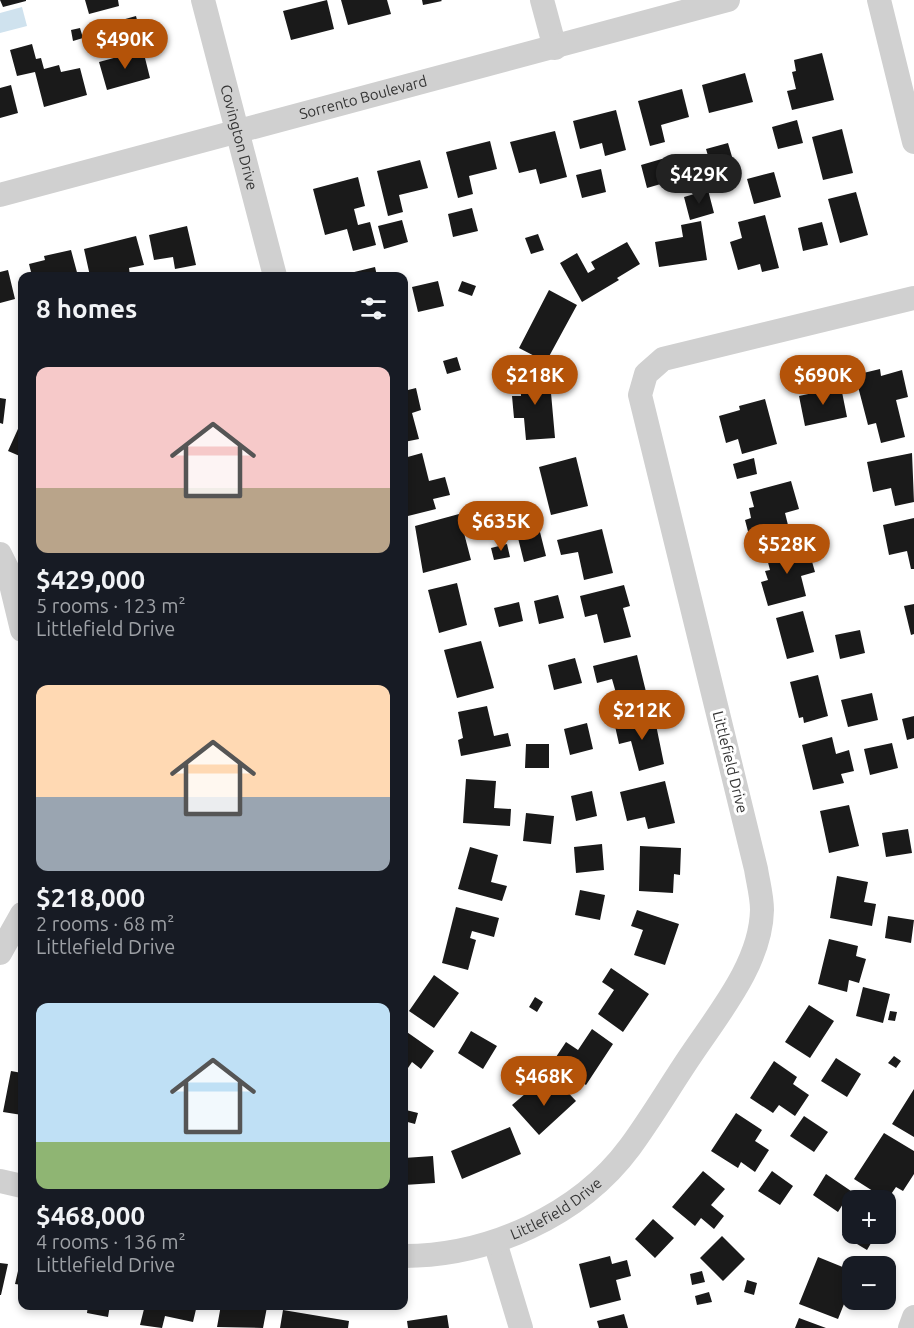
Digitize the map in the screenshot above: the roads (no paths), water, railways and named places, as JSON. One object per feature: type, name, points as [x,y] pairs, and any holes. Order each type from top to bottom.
[{"type":"street","name":"Covington Drive","points":[[203,0],[274,272]]},
{"type":"street","points":[[542,0],[555,48]]},
{"type":"street","name":"Sorrento Boulevard","points":[[0,195],[728,0]]},
{"type":"street","points":[[879,0],[914,142]]},
{"type":"street","name":"Littlefield Drive","points":[[521,1328],[495,1242],[521,1232],[563,1208],[601,1178],[629,1148],[728,999],[753,953],[762,909],[756,869],[640,394],[641,384],[653,365],[663,359],[914,298]]},
{"type":"street","points":[[0,555],[7,568],[18,613]]},
{"type":"street","points":[[0,953],[18,921]]},
{"type":"street","points":[[0,1181],[18,1185]]},
{"type":"street","points":[[408,1256],[446,1253],[495,1242]]},
{"type":"street","points":[[910,1328],[914,1317]]},
{"type":"water","points":[[22,7],[27,26],[0,33],[0,13]]}]
